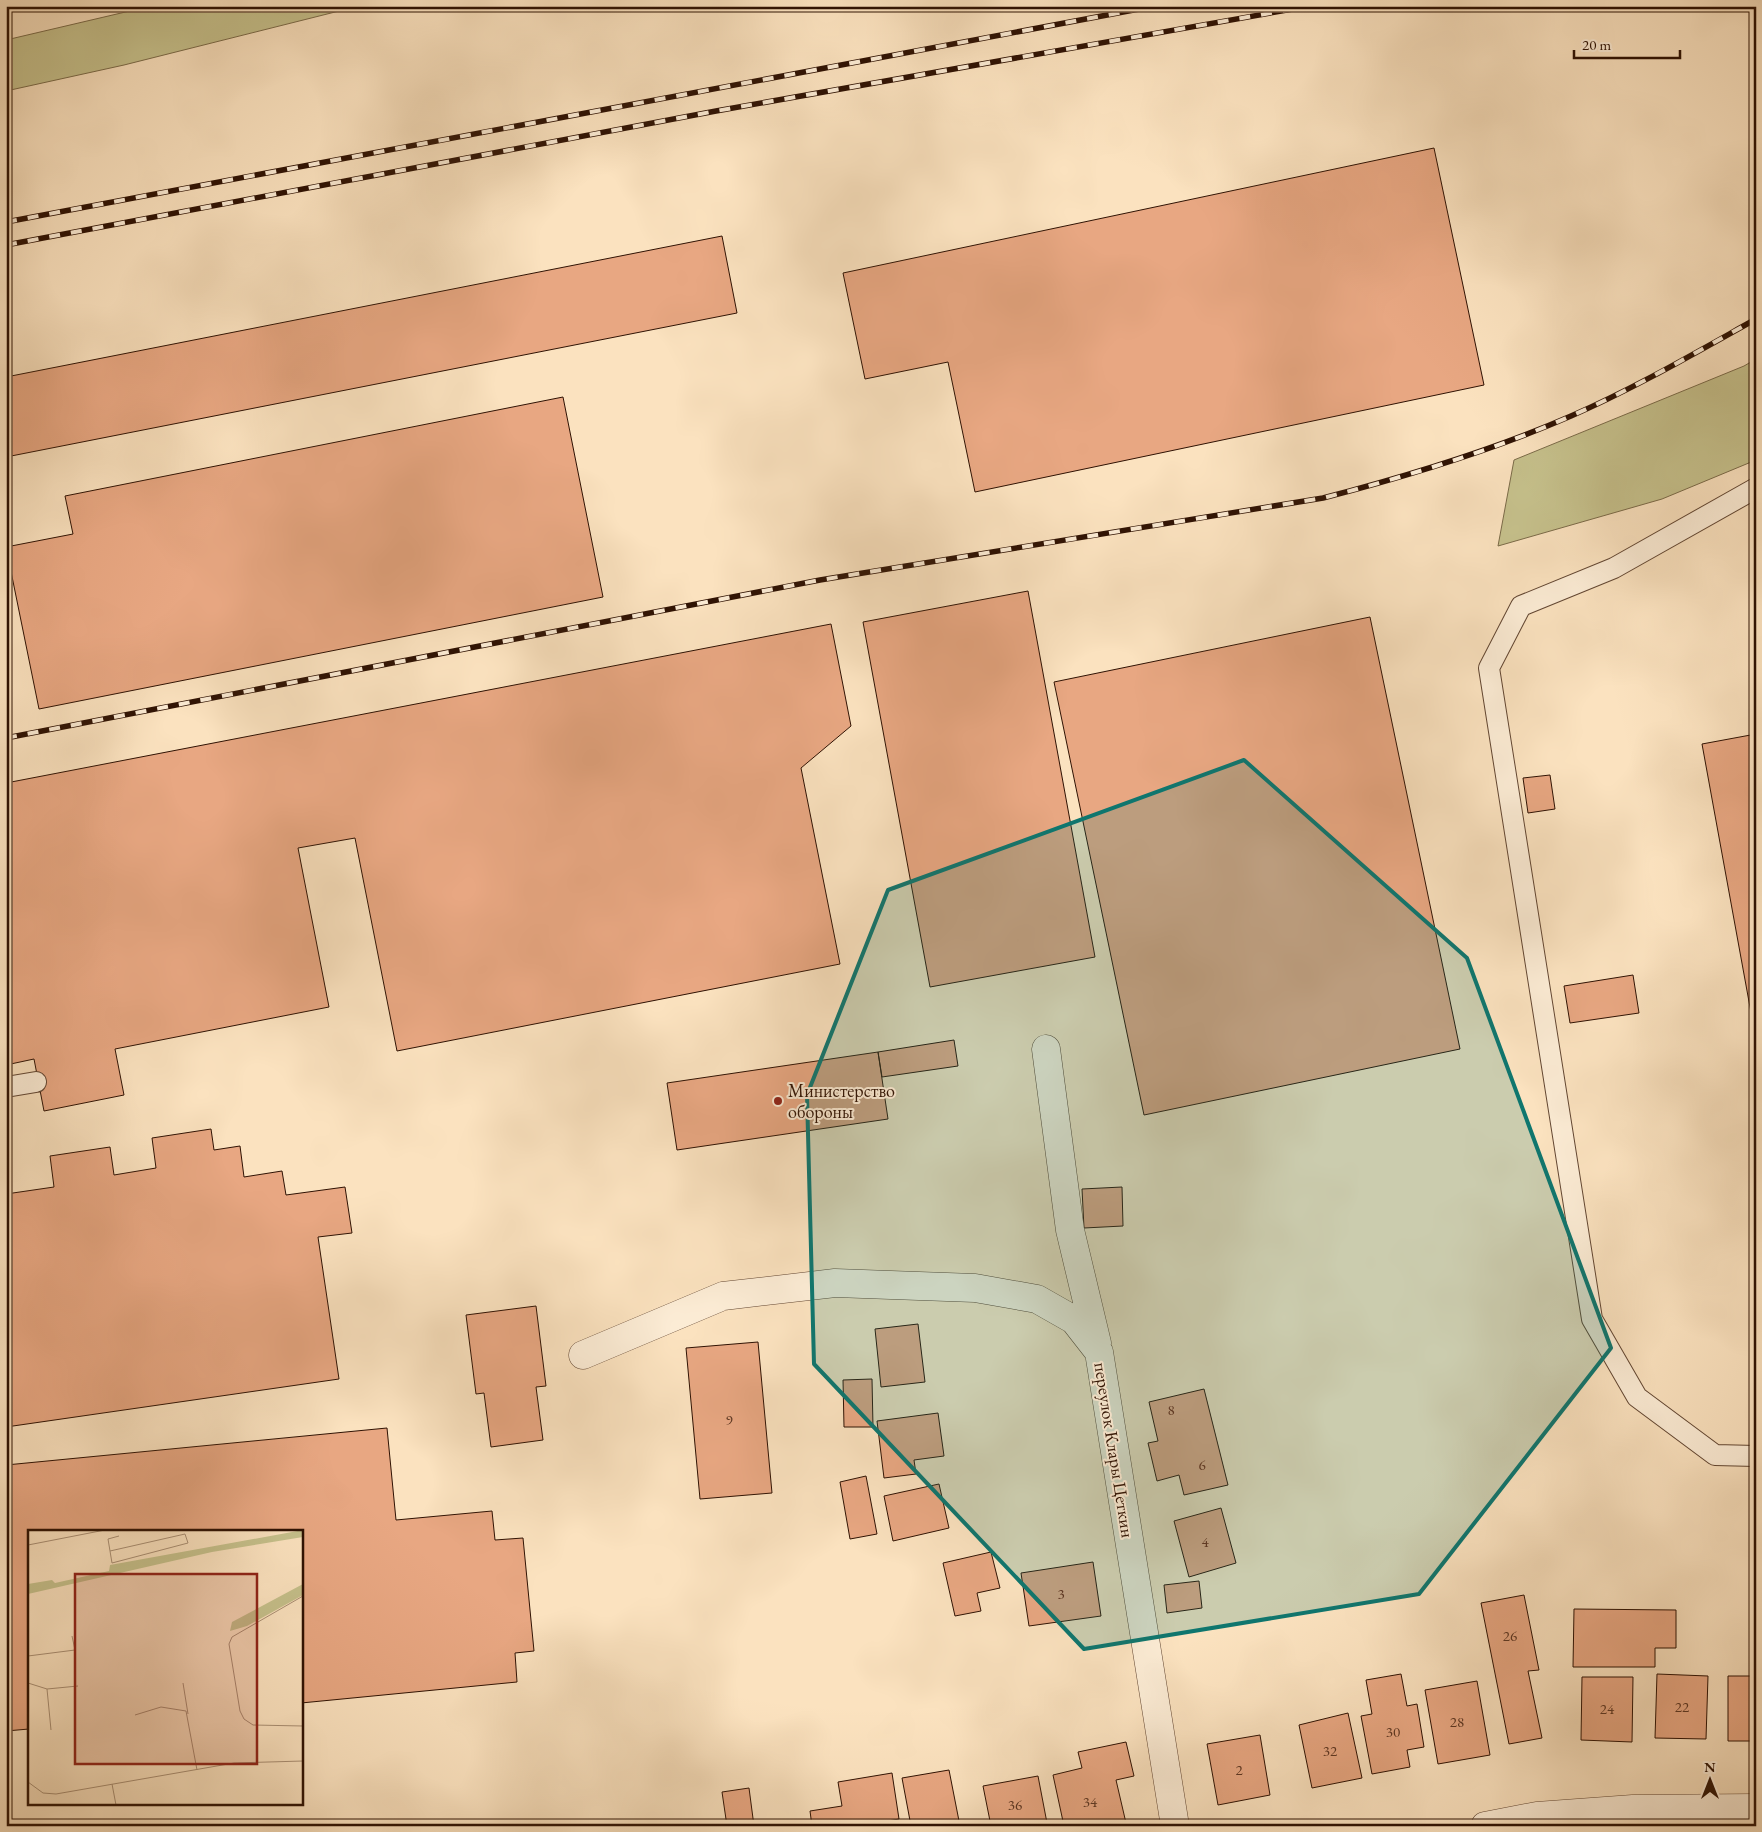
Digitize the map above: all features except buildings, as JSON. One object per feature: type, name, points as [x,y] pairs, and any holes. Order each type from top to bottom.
[{"type":"street","points":[[1046,1049],[1070,1230],[1099,1352]]},
{"type":"street","name":"переулок Клары Цеткин","points":[[583,1355],[723,1296],[835,1283],[974,1288],[1037,1299],[1074,1320],[1099,1352],[1175,1826]]},
{"type":"street","points":[[1485,1826],[1537,1816],[1633,1809],[1756,1808]]},
{"type":"lane","points":[[1756,488],[1614,568],[1521,606],[1489,668],[1592,1318],[1637,1397],[1716,1455],[1756,1456]]},
{"type":"lane","points":[[6,1088],[36,1082]]},
{"type":"highlighted area","points":[[1244,760],[1467,958],[1611,1348],[1419,1594],[1084,1649],[814,1364],[807,1095],[888,890]]},
{"type":"shaded area","points":[[151,6],[359,6],[124,65],[6,91],[6,40]]},
{"type":"shaded area","points":[[1756,359],[1756,460],[1662,499],[1498,546],[1514,460],[1744,366]]},
{"type":"railway","points":[[6,222],[1155,6]]},
{"type":"railway","points":[[6,245],[716,111],[1310,6]]},
{"type":"railway","points":[[6,738],[820,580],[1323,498],[1449,462],[1541,429],[1642,382],[1756,319]]},
{"type":"place","name":"Министерство обороны","points":[[778,1101]]}]
